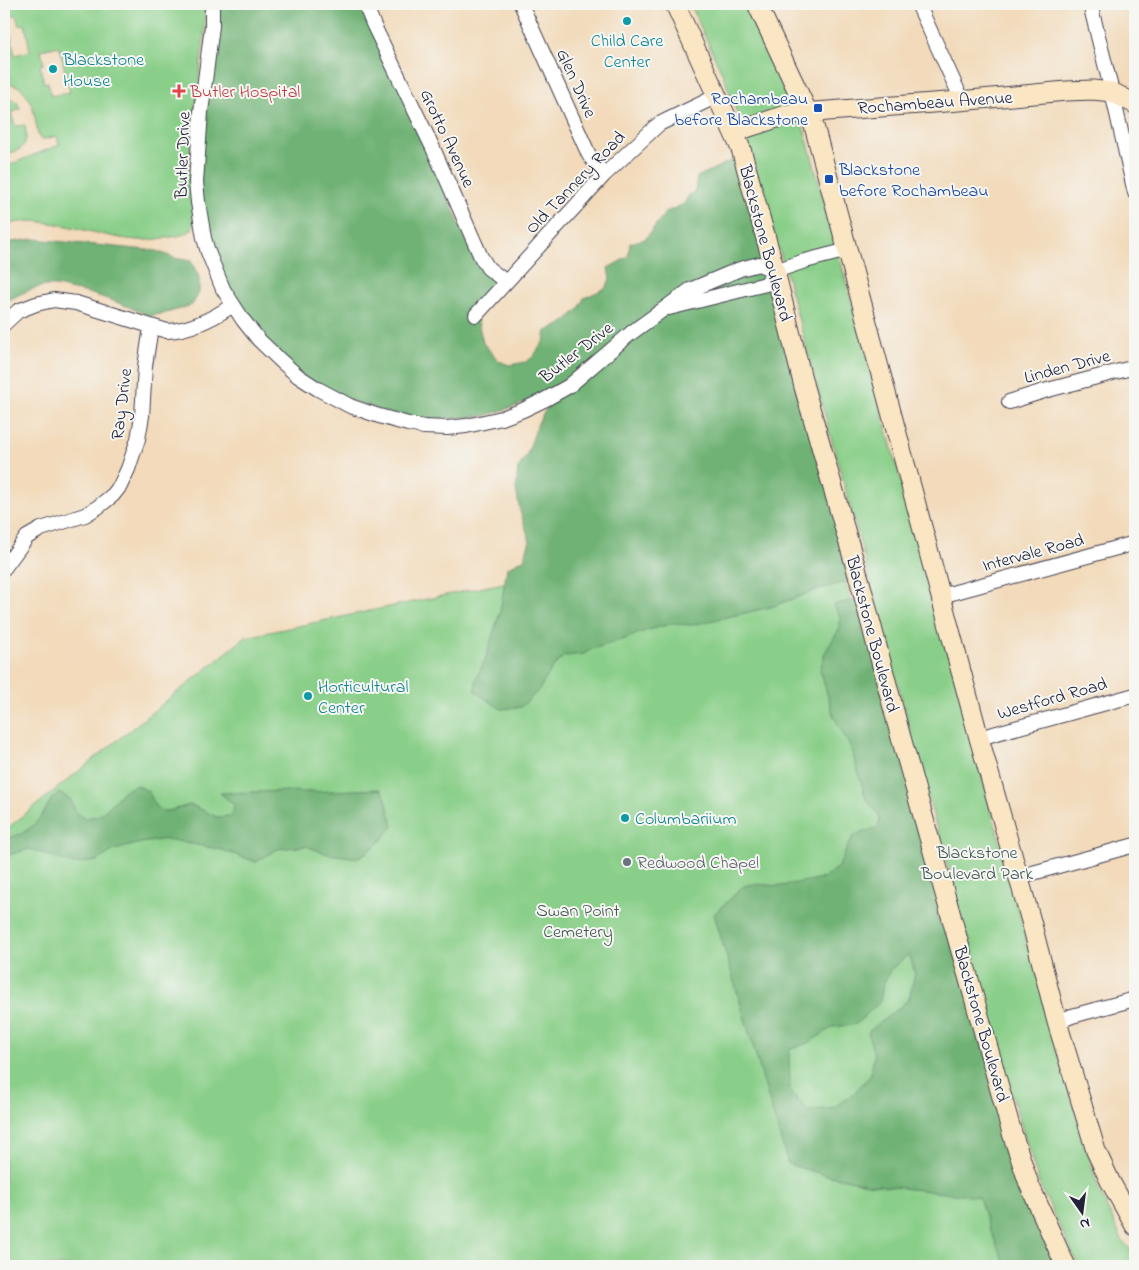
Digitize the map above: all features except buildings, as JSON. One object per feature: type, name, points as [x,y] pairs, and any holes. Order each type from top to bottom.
[{"type":"main road","name":"Blackstone Boulevard","points":[[675,4],[741,149],[775,271],[804,387],[860,582],[900,734],[1012,1133],[1029,1184],[1066,1266]]},
{"type":"main road","points":[[757,4],[814,126],[1057,1022],[1096,1151],[1135,1226]]},
{"type":"main road","name":"Rochambeau Avenue","points":[[734,132],[789,114],[1074,90],[1112,92],[1135,104]]},
{"type":"street","name":"Butler Drive","points":[[212,4],[212,26],[201,112],[196,182],[204,238],[208,252],[223,289],[243,320],[259,340],[298,376],[350,406],[379,416],[416,425],[447,428],[502,418],[523,410],[569,386],[631,333],[690,290],[740,269],[759,264],[775,271]]},
{"type":"street","name":"Grotto Avenue","points":[[365,4],[432,146],[481,257],[488,268],[506,282]]},
{"type":"street","name":"Glen Drive","points":[[521,4],[589,155],[604,175]]},
{"type":"street","points":[[918,4],[957,89],[959,101]]},
{"type":"street","points":[[1090,4],[1135,193]]},
{"type":"street","name":"Old Tannery Road","points":[[476,315],[604,175],[659,124],[717,96]]},
{"type":"street","name":"Butler Drive","points":[[661,310],[766,284],[775,271],[848,250]]},
{"type":"street","points":[[4,324],[18,311],[54,300],[76,303],[167,331],[210,319],[233,305]]},
{"type":"street","name":"Ray Drive","points":[[4,568],[28,537],[41,529],[85,515],[98,508],[120,486],[138,439],[142,416],[144,366],[151,327]]},
{"type":"street","name":"Linden Drive","points":[[1009,402],[1135,367]]},
{"type":"street","name":"Intervale Road","points":[[941,596],[1135,543]]},
{"type":"street","name":"Westford Road","points":[[979,738],[1135,694]]},
{"type":"street","points":[[1018,877],[1135,845]]},
{"type":"street","points":[[1057,1022],[1072,1016],[1135,999]]},
{"type":"green space","points":[[4,4],[205,4],[204,37],[189,162],[194,224],[191,230],[172,237],[142,240],[114,237],[37,221],[4,225],[4,167],[59,145],[57,136],[41,140],[26,93],[13,85],[4,85],[4,37],[11,36],[15,55],[30,51],[25,24],[19,26],[16,15],[4,16]],"holes":[[[59,46],[70,92],[51,96],[48,82],[44,83],[40,65],[44,64],[41,50]]]},
{"type":"green space","points":[[208,4],[365,4],[467,242],[500,280],[475,309],[483,343],[499,361],[509,365],[526,362],[533,357],[544,341],[546,331],[562,324],[579,309],[584,298],[606,288],[610,279],[608,268],[628,257],[630,243],[645,239],[666,212],[684,204],[689,195],[695,191],[697,177],[739,157],[857,579],[819,589],[771,607],[692,625],[670,624],[592,649],[584,654],[564,656],[553,667],[538,691],[521,707],[501,709],[476,692],[476,679],[485,660],[500,612],[507,568],[524,559],[530,541],[520,511],[516,489],[518,468],[527,455],[538,423],[557,390],[484,416],[412,421],[317,389],[237,316],[199,218]]},
{"type":"green space","name":"Blackstone Boulevard Park","points":[[690,4],[748,4],[805,132],[1065,1079],[1099,1190],[1122,1240],[1135,1255],[1135,1266],[1079,1266],[1040,1186],[1007,1079],[918,761],[863,553],[751,152],[723,75]]},
{"type":"green space","points":[[4,99],[10,99],[18,104],[20,109],[11,113],[15,126],[25,125],[26,137],[20,149],[4,155]]},
{"type":"green space","points":[[34,239],[157,251],[174,258],[191,261],[199,277],[199,293],[192,305],[150,316],[100,297],[55,286],[35,288],[4,303],[4,243]]},
{"type":"green space","name":"Swan Point Cemetery","points":[[797,408],[988,1098],[1056,1266],[4,1266],[4,831],[246,637],[503,583]]},
{"type":"green space","points":[[861,598],[1006,1126],[1068,1266],[1006,1266],[987,1223],[979,1197],[868,1184],[825,1175],[788,1164],[714,914],[744,886],[753,884],[781,886],[823,878],[838,867],[853,836],[878,827],[880,820],[878,814],[866,799],[851,748],[834,717],[820,670],[825,653],[839,629],[840,617],[834,605]],"holes":[[[909,954],[915,973],[909,999],[868,1032],[874,1056],[870,1076],[853,1094],[833,1108],[808,1111],[790,1091],[789,1050],[810,1042],[833,1027],[856,1024],[880,1002],[883,985],[890,970]]]},
{"type":"green space","points":[[137,785],[149,792],[155,806],[161,811],[169,811],[189,805],[217,817],[229,816],[233,813],[234,805],[220,793],[380,789],[385,796],[393,826],[379,843],[359,858],[328,854],[306,846],[278,849],[256,862],[222,850],[167,839],[114,850],[97,861],[73,864],[30,849],[4,856],[4,839],[21,834],[30,828],[41,817],[52,798],[60,793],[71,800],[75,811],[84,818],[98,816],[123,791]]},
{"type":"place","name":"Child Care Center","points":[[627,21]]},
{"type":"place","name":"Blackstone House","points":[[53,69]]},
{"type":"place","name":"Butler Hospital","points":[[179,91]]},
{"type":"place","name":"Rochambeau before Blackstone","points":[[818,108]]},
{"type":"place","name":"Blackstone before Rochambeau","points":[[829,179]]},
{"type":"place","name":"Horticultural Center","points":[[308,696]]},
{"type":"place","name":"Columbariium","points":[[625,818]]},
{"type":"place","name":"Redwood Chapel","points":[[627,862]]}]
